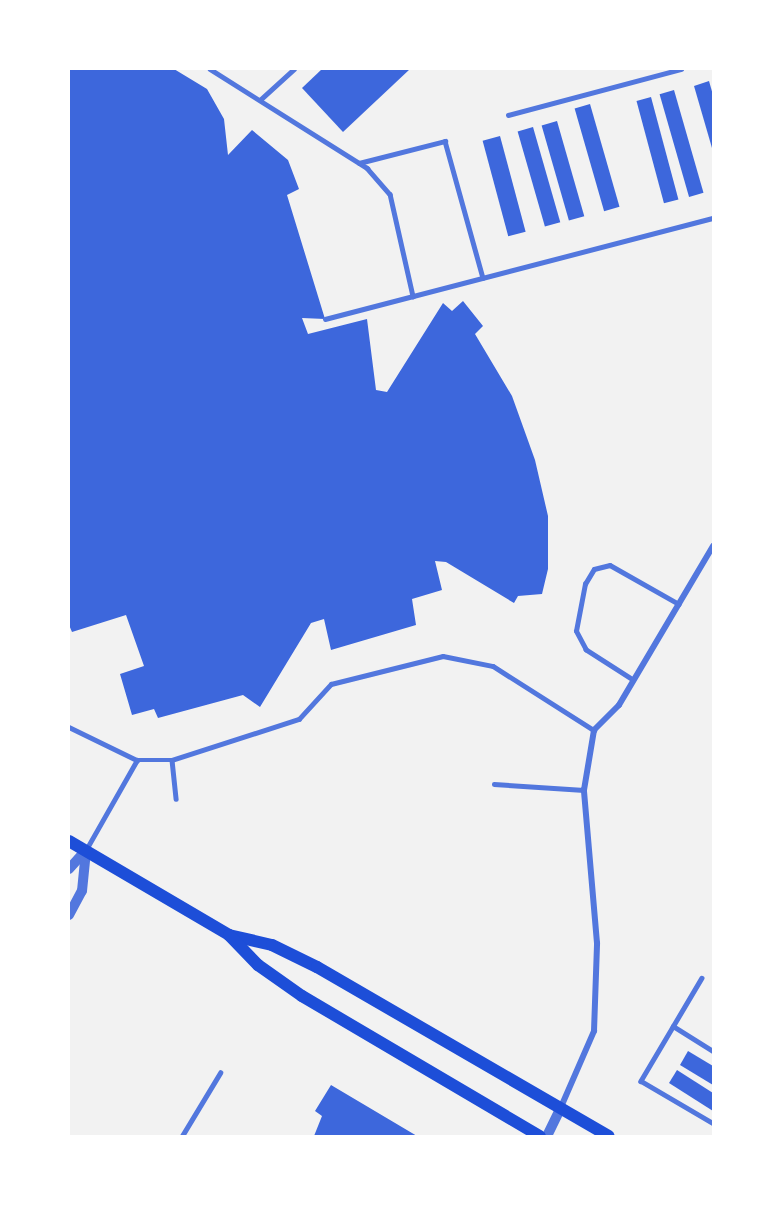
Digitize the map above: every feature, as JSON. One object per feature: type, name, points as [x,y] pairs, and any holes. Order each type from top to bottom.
[{"type":"main road","points":[[69,841],[229,934],[272,945],[317,967],[609,1136]]},
{"type":"main road","points":[[229,934],[258,965],[302,996],[540,1136]]},
{"type":"street","points":[[547,1136],[594,1031],[597,943],[584,790],[594,730],[619,705],[713,546]]},
{"type":"street","points":[[69,869],[86,851]]},
{"type":"street","points":[[69,915],[82,891],[86,851]]},
{"type":"lane","points":[[210,69],[359,163],[390,194],[413,296]]},
{"type":"lane","points":[[260,100],[294,69]]},
{"type":"lane","points":[[508,115],[681,69]]},
{"type":"lane","points":[[359,163],[445,141],[483,278]]},
{"type":"lane","points":[[325,319],[713,218]]},
{"type":"lane","points":[[633,680],[586,650],[576,631],[585,584],[594,569],[610,565],[679,604]]},
{"type":"lane","points":[[69,727],[137,760],[172,760],[299,719],[330,684],[443,656],[493,666],[594,730]]},
{"type":"lane","points":[[86,851],[137,760]]},
{"type":"lane","points":[[172,760],[176,799]]},
{"type":"lane","points":[[494,784],[584,790]]},
{"type":"lane","points":[[702,978],[641,1081],[713,1123]]},
{"type":"lane","points":[[673,1026],[713,1051]]},
{"type":"lane","points":[[182,1136],[220,1073]]},
{"type":"building","points":[[69,69],[174,69],[207,89],[224,119],[228,155],[252,130],[288,160],[299,189],[287,195],[325,319],[302,318],[308,334],[367,319],[376,390],[387,392],[443,303],[452,311],[463,301],[483,326],[475,334],[512,396],[535,460],[548,516],[548,569],[542,594],[518,596],[514,603],[446,562],[435,561],[442,590],[412,599],[416,625],[331,650],[324,619],[311,623],[260,707],[243,695],[158,718],[154,709],[132,715],[120,674],[144,666],[126,615],[72,632],[69,625]]},
{"type":"building","points":[[322,69],[410,69],[343,132],[302,88]]},
{"type":"building","points":[[709,81],[713,95],[712,148],[694,86]]},
{"type":"building","points":[[674,90],[703,193],[689,197],[660,94]]},
{"type":"building","points":[[651,97],[678,199],[664,203],[637,101]]},
{"type":"building","points":[[590,104],[619,207],[604,211],[575,108]]},
{"type":"building","points":[[557,121],[584,216],[569,221],[542,125]]},
{"type":"building","points":[[533,127],[560,222],[545,227],[518,131]]},
{"type":"building","points":[[500,136],[526,232],[508,236],[483,141]]},
{"type":"building","points":[[688,1051],[713,1066],[713,1085],[680,1065]]},
{"type":"building","points":[[677,1070],[713,1093],[713,1111],[669,1083]]},
{"type":"building","points":[[331,1085],[417,1136],[314,1136],[322,1116],[315,1111]]}]
